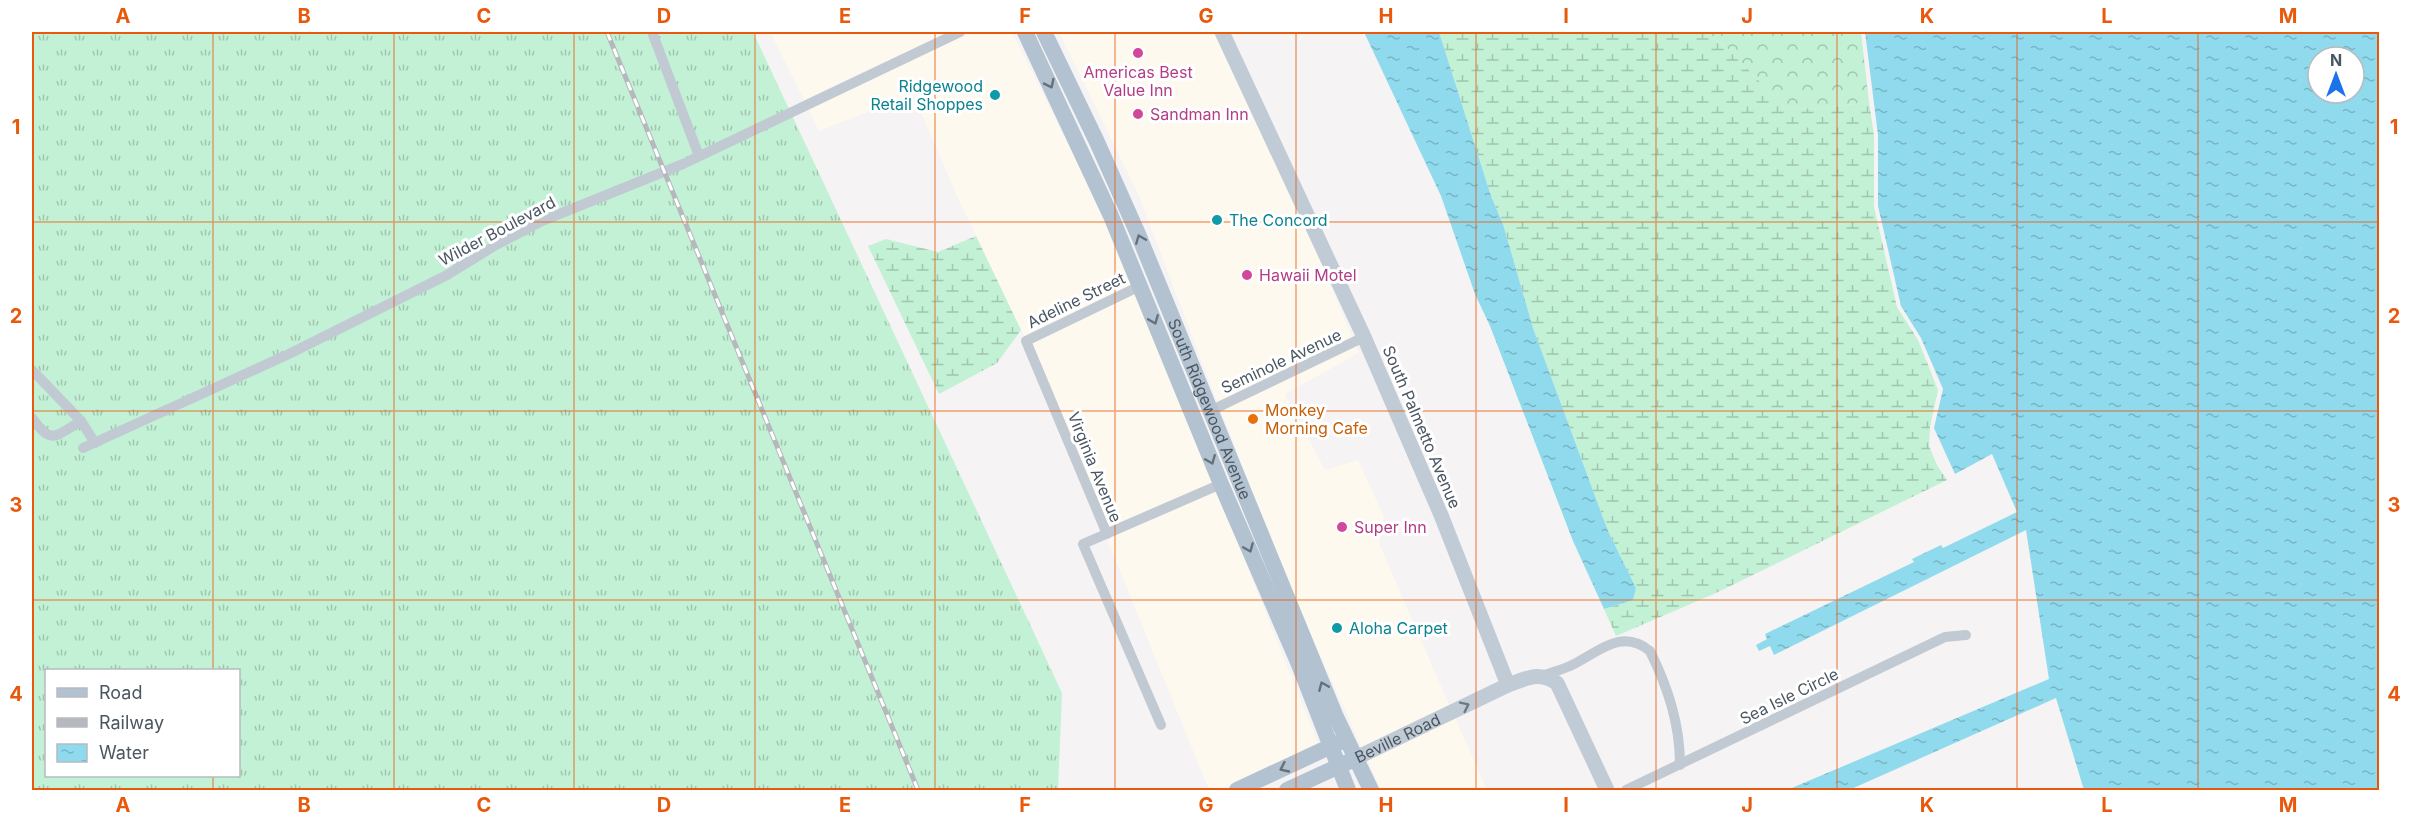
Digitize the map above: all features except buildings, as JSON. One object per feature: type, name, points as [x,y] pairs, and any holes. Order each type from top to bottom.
[{"type":"main road","name":"South Ridgewood Avenue","points":[[1025,32],[1076,138],[1140,286],[1223,489],[1339,743],[1356,758],[1371,790]]},
{"type":"main road","name":"South Ridgewood Avenue","points":[[1044,32],[1097,142],[1255,521],[1339,743],[1339,766],[1348,790]]},
{"type":"main road","points":[[1140,286],[1152,291],[1170,313]]},
{"type":"main road","points":[[1223,489],[1246,518],[1255,521]]},
{"type":"main road","name":"Beville Road","points":[[1237,790],[1339,743]]},
{"type":"main road","name":"Beville Road","points":[[1287,790],[1356,758]]},
{"type":"street","points":[[652,32],[699,156]]},
{"type":"street","name":"Wilder Boulevard","points":[[83,448],[289,354],[447,275],[496,245],[542,221],[699,156],[960,32]]},
{"type":"street","name":"South Palmetto Avenue","points":[[1222,32],[1364,338],[1441,515],[1508,685]]},
{"type":"street","name":"Adeline Street","points":[[1026,340],[1140,286]]},
{"type":"street","name":"Seminole Avenue","points":[[1210,411],[1364,338]]},
{"type":"street","name":"Virginia Avenue","points":[[1026,340],[1107,534],[1083,544],[1161,725]]},
{"type":"street","points":[[32,370],[81,421],[95,443]]},
{"type":"street","points":[[32,418],[44,434],[51,436],[81,421]]},
{"type":"street","points":[[1107,534],[1223,489]]},
{"type":"street","name":"Sea Isle Circle","points":[[1626,790],[1945,637],[1966,635]]},
{"type":"street","points":[[1508,685],[1570,666],[1596,651],[1624,640],[1644,646],[1650,651],[1672,704],[1677,724],[1680,765]]},
{"type":"street","points":[[1543,676],[1557,683],[1607,790]]},
{"type":"street","name":"Beville Road","points":[[1356,758],[1508,685]]},
{"type":"shaded area","points":[[770,32],[948,32],[804,100]]},
{"type":"shaded area","points":[[972,32],[1012,32],[1094,196],[1133,284],[1024,336],[957,196],[913,94],[819,131],[808,109]]},
{"type":"shaded area","points":[[1059,32],[1217,32],[1294,197],[1352,337],[1217,402],[1139,196]]},
{"type":"shaded area","points":[[1137,293],[1213,482],[1109,527],[1032,343]]},
{"type":"shaded area","points":[[1356,347],[1359,353],[1285,394],[1325,470],[1358,460],[1384,517],[1379,543],[1450,707],[1363,750],[1288,584],[1221,411]]},
{"type":"shaded area","points":[[1217,491],[1318,743],[1218,790],[1209,790],[1107,539]]},
{"type":"shaded area","points":[[1455,717],[1487,790],[1381,790],[1367,759]]},
{"type":"green space","points":[[32,32],[753,32],[1062,693],[1058,790],[32,790]]},
{"type":"green space","points":[[1439,32],[1704,32],[1726,47],[1784,107],[1816,109],[1869,102],[1874,135],[1874,207],[1897,307],[1918,340],[1938,390],[1930,427],[1929,446],[1937,465],[1947,480],[1716,593],[1616,636],[1604,609],[1633,600],[1636,588],[1608,531],[1533,328],[1503,224],[1491,196]]},
{"type":"green space","points":[[1704,32],[1861,32],[1869,102],[1816,109],[1784,107],[1726,47]]},
{"type":"green space","points":[[976,236],[1021,330],[997,363],[939,394],[868,246],[886,239],[938,252]]},
{"type":"water","points":[[1364,32],[1439,32],[1491,196],[1503,224],[1533,328],[1608,531],[1636,588],[1633,600],[1604,609],[1573,541],[1490,326],[1475,294],[1441,196]]},
{"type":"water","points":[[1865,32],[2379,32],[2379,790],[2084,790],[2056,698],[1849,790],[1787,790],[2049,679],[2026,530],[1774,655],[1770,646],[1759,651],[1756,645],[1767,639],[1765,634],[1914,562],[1912,559],[1941,545],[1943,548],[2017,512],[1992,454],[1955,474],[1934,428],[1943,389],[1921,338],[1901,306],[1878,206],[1878,135]]},
{"type":"railway","points":[[607,32],[918,790]]},
{"type":"place","name":"Americas Best Value Inn","points":[[1138,53]]},
{"type":"place","name":"Ridgewood Retail Shoppes","points":[[995,95]]},
{"type":"place","name":"Sandman Inn","points":[[1138,114]]},
{"type":"place","name":"The Concord","points":[[1217,220]]},
{"type":"place","name":"Hawaii Motel","points":[[1247,275]]},
{"type":"place","name":"Monkey Morning Cafe","points":[[1253,419]]},
{"type":"place","name":"Super Inn","points":[[1342,527]]},
{"type":"place","name":"Aloha Carpet","points":[[1337,628]]}]
